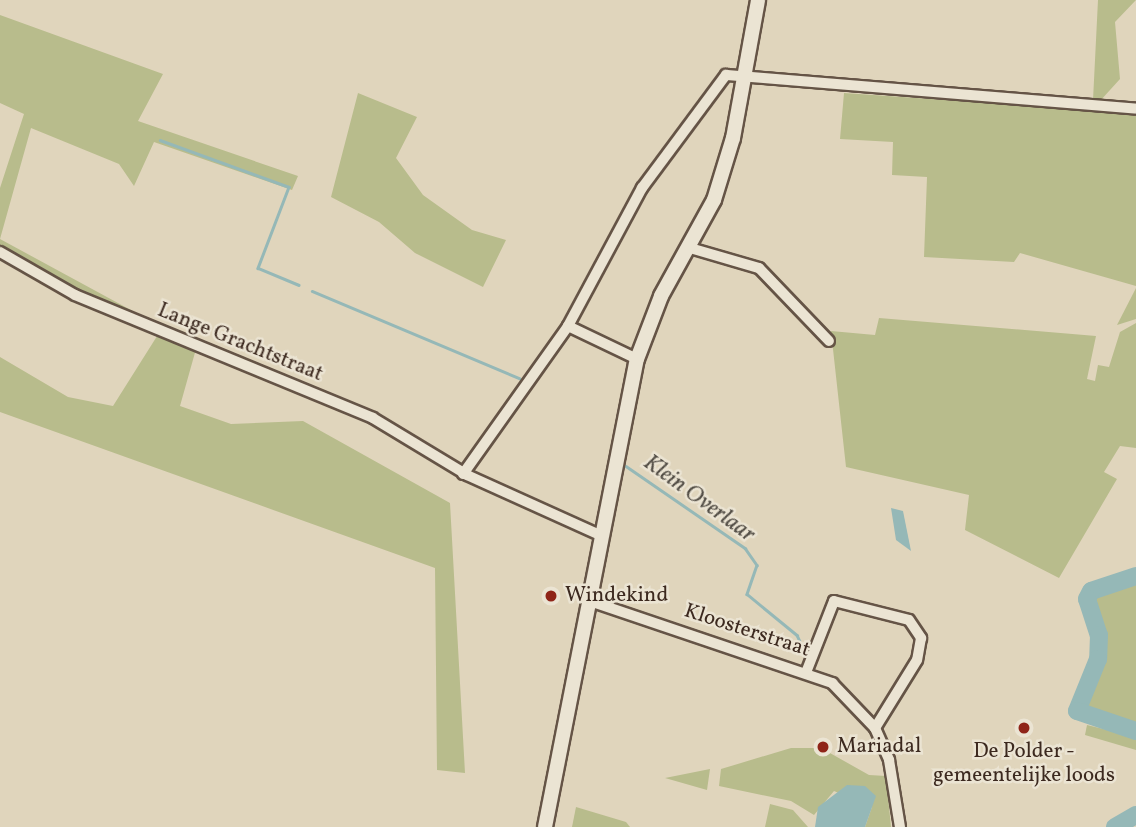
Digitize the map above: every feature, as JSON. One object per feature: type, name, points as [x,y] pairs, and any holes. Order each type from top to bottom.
[{"type":"main road","points":[[545,827],[637,359],[661,296],[690,248],[714,200],[747,75],[758,0]]},
{"type":"street","points":[[463,474],[568,326],[660,161],[720,79],[747,75],[929,96],[1136,109]]},
{"type":"street","points":[[690,248],[759,268],[829,341]]},
{"type":"street","name":"Lange Grachtstraat","points":[[0,252],[75,295],[373,418],[463,474],[602,536]]},
{"type":"street","points":[[568,326],[637,359]]},
{"type":"street","name":"Kloosterstraat","points":[[590,601],[807,670],[849,695],[874,728],[889,760],[900,827]]},
{"type":"street","points":[[807,670],[834,601],[909,620],[921,638],[906,682],[874,728]]},
{"type":"green space","points":[[1098,0],[1136,0],[1115,22],[1120,79],[1100,101],[1093,100]]},
{"type":"green space","points":[[0,15],[163,74],[138,121],[298,176],[292,190],[154,142],[134,186],[119,164],[31,128],[0,239],[0,188],[24,114],[0,103]]},
{"type":"green space","points":[[358,93],[417,117],[396,158],[423,195],[472,230],[506,240],[483,287],[415,253],[379,222],[331,197]]},
{"type":"green space","points":[[844,93],[1136,113],[1136,286],[1020,253],[1014,262],[924,257],[927,177],[892,175],[893,142],[840,139]]},
{"type":"green space","points":[[0,239],[164,328],[68,287],[0,247]]},
{"type":"green space","points":[[1136,288],[1136,319],[1117,325]]},
{"type":"green space","points":[[879,318],[1096,336],[1087,379],[1095,381],[1098,365],[1109,367],[1120,332],[1136,323],[1136,448],[1120,446],[1104,472],[1117,479],[1059,578],[965,530],[969,495],[846,467],[831,331],[875,335]]},
{"type":"green space","points":[[159,333],[196,349],[180,406],[231,424],[303,421],[450,503],[465,773],[437,770],[435,568],[0,412],[0,357],[68,397],[113,406]]},
{"type":"green space","points":[[1136,581],[1136,726],[1089,714],[1085,704],[1105,658],[1093,596]]},
{"type":"green space","points":[[1087,725],[1136,737],[1136,750],[1085,735]]},
{"type":"green space","points":[[791,748],[821,748],[869,775],[886,776],[891,827],[865,827],[872,807],[834,791],[814,815],[791,801],[719,786],[721,769]]},
{"type":"green space","points":[[710,769],[707,790],[665,778]]},
{"type":"green space","points":[[770,804],[793,810],[808,827],[765,827]]},
{"type":"green space","points":[[576,807],[626,822],[630,827],[572,827]]},
{"type":"water","points":[[891,508],[903,511],[911,551],[896,540]]},
{"type":"water","points":[[847,785],[865,786],[876,796],[865,827],[815,827],[818,807]]},
{"type":"waterway","points":[[160,140],[289,187],[258,268],[299,285]]},
{"type":"waterway","name":"Klein Overlaar","points":[[312,291],[519,378]]},
{"type":"waterway","name":"Klein Overlaar","points":[[626,466],[745,548],[757,565],[747,594],[797,635],[807,656]]},
{"type":"waterway","points":[[1136,576],[1091,591],[1087,599],[1099,635],[1098,659],[1077,711],[1136,731]]},
{"type":"waterway","points":[[1115,827],[1136,815]]},
{"type":"place","name":"Windekind","points":[[551,596]]},
{"type":"place","name":"De Polder - gemeentelijke loods","points":[[1024,728]]},
{"type":"place","name":"Mariadal","points":[[823,747]]}]
